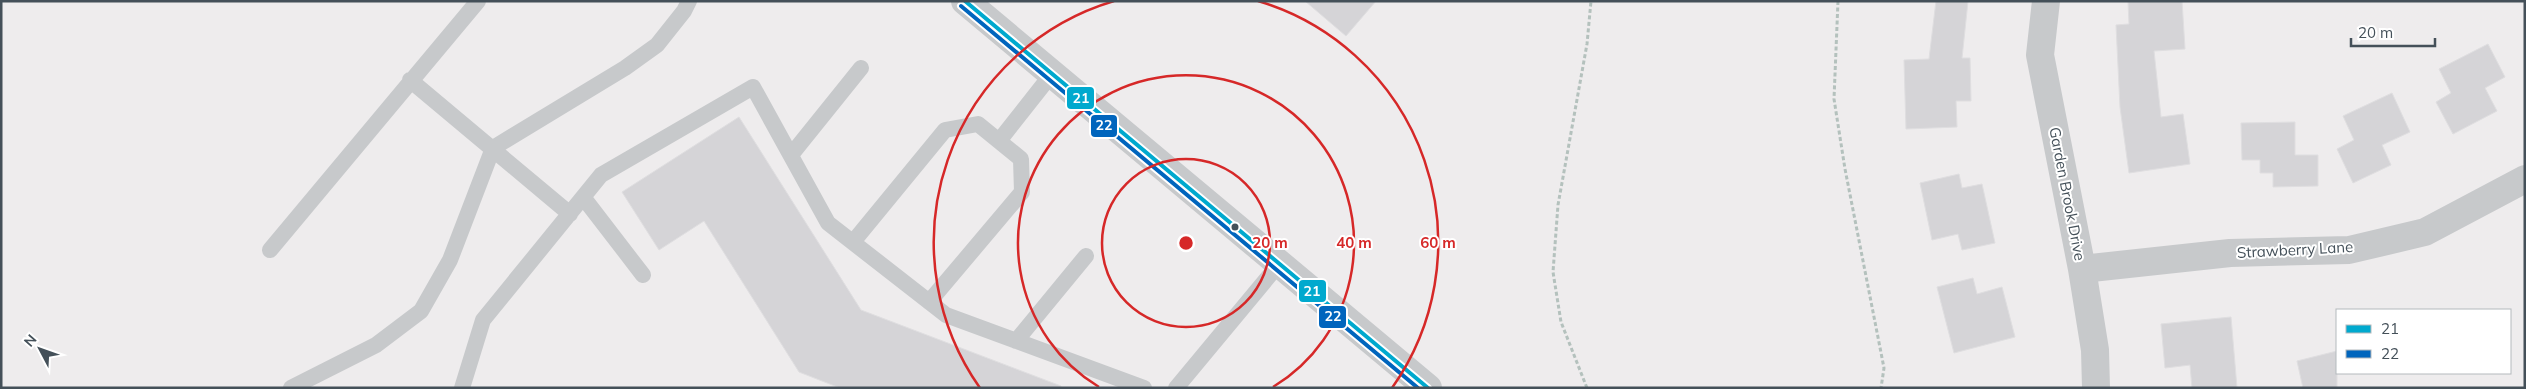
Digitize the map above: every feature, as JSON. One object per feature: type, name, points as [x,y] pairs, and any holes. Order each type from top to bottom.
[{"type":"street","points":[[965,1],[1424,387]]},
{"type":"street","name":"Garden Brook Drive","points":[[2046,1],[2040,55],[2082,269],[2095,350],[2096,388]]},
{"type":"street","name":"Strawberry Lane","points":[[2082,269],[2230,253],[2349,250],[2426,232],[2525,179]]},
{"type":"lane","points":[[270,250],[410,80],[478,1]]},
{"type":"lane","points":[[291,388],[376,345],[421,311],[450,260],[493,148],[625,68],[657,45],[684,11],[688,1]]},
{"type":"lane","points":[[791,155],[861,68]]},
{"type":"lane","points":[[999,141],[1052,75]]},
{"type":"lane","points":[[410,80],[570,214]]},
{"type":"lane","points":[[462,388],[483,320],[601,175],[754,87],[828,223],[929,302],[946,315],[1144,388]]},
{"type":"lane","points":[[853,242],[945,130],[978,124],[1021,159],[1022,192],[929,302]]},
{"type":"lane","points":[[583,197],[643,275]]},
{"type":"lane","points":[[1016,340],[1086,256]]},
{"type":"lane","points":[[1176,388],[1279,264]]},
{"type":"path","points":[[1587,388],[1575,363],[1561,322],[1553,272],[1558,205],[1586,44],[1591,1]]},
{"type":"path","points":[[1838,1],[1834,100],[1845,169],[1884,368],[1882,388]]},
{"type":"building","points":[[1305,1],[1376,1],[1346,36]]},
{"type":"building","points":[[1936,1],[1968,1],[1962,58],[1970,58],[1971,101],[1956,101],[1957,127],[1906,129],[1904,60],[1929,59]]},
{"type":"building","points":[[2128,1],[2182,1],[2185,49],[2154,51],[2161,117],[2183,114],[2190,164],[2129,173],[2120,107],[2116,25],[2129,24]]},
{"type":"building","points":[[2488,44],[2505,77],[2485,88],[2497,111],[2453,134],[2436,102],[2451,93],[2439,69]]},
{"type":"building","points":[[2392,93],[2410,132],[2382,145],[2391,165],[2353,183],[2337,149],[2354,140],[2343,116]]},
{"type":"building","points":[[739,117],[861,310],[1061,386],[1061,388],[840,388],[799,372],[704,221],[659,250],[622,192]]},
{"type":"building","points":[[2295,122],[2295,155],[2318,155],[2318,186],[2273,187],[2273,173],[2260,173],[2260,160],[2242,160],[2241,123]]},
{"type":"building","points":[[1959,174],[1962,188],[1982,184],[1995,243],[1962,250],[1958,234],[1932,240],[1920,183]]},
{"type":"building","points":[[1973,278],[1977,294],[2002,287],[2015,337],[1954,353],[1937,287]]},
{"type":"building","points":[[2231,317],[2237,388],[2192,388],[2190,365],[2165,368],[2161,324]]},
{"type":"building","points":[[2336,351],[2337,388],[2303,388],[2297,361]]},
{"type":"transit line","name":"21","points":[[965,1],[1428,388]]},
{"type":"transit line","name":"22","points":[[961,6],[1418,388]]}]
